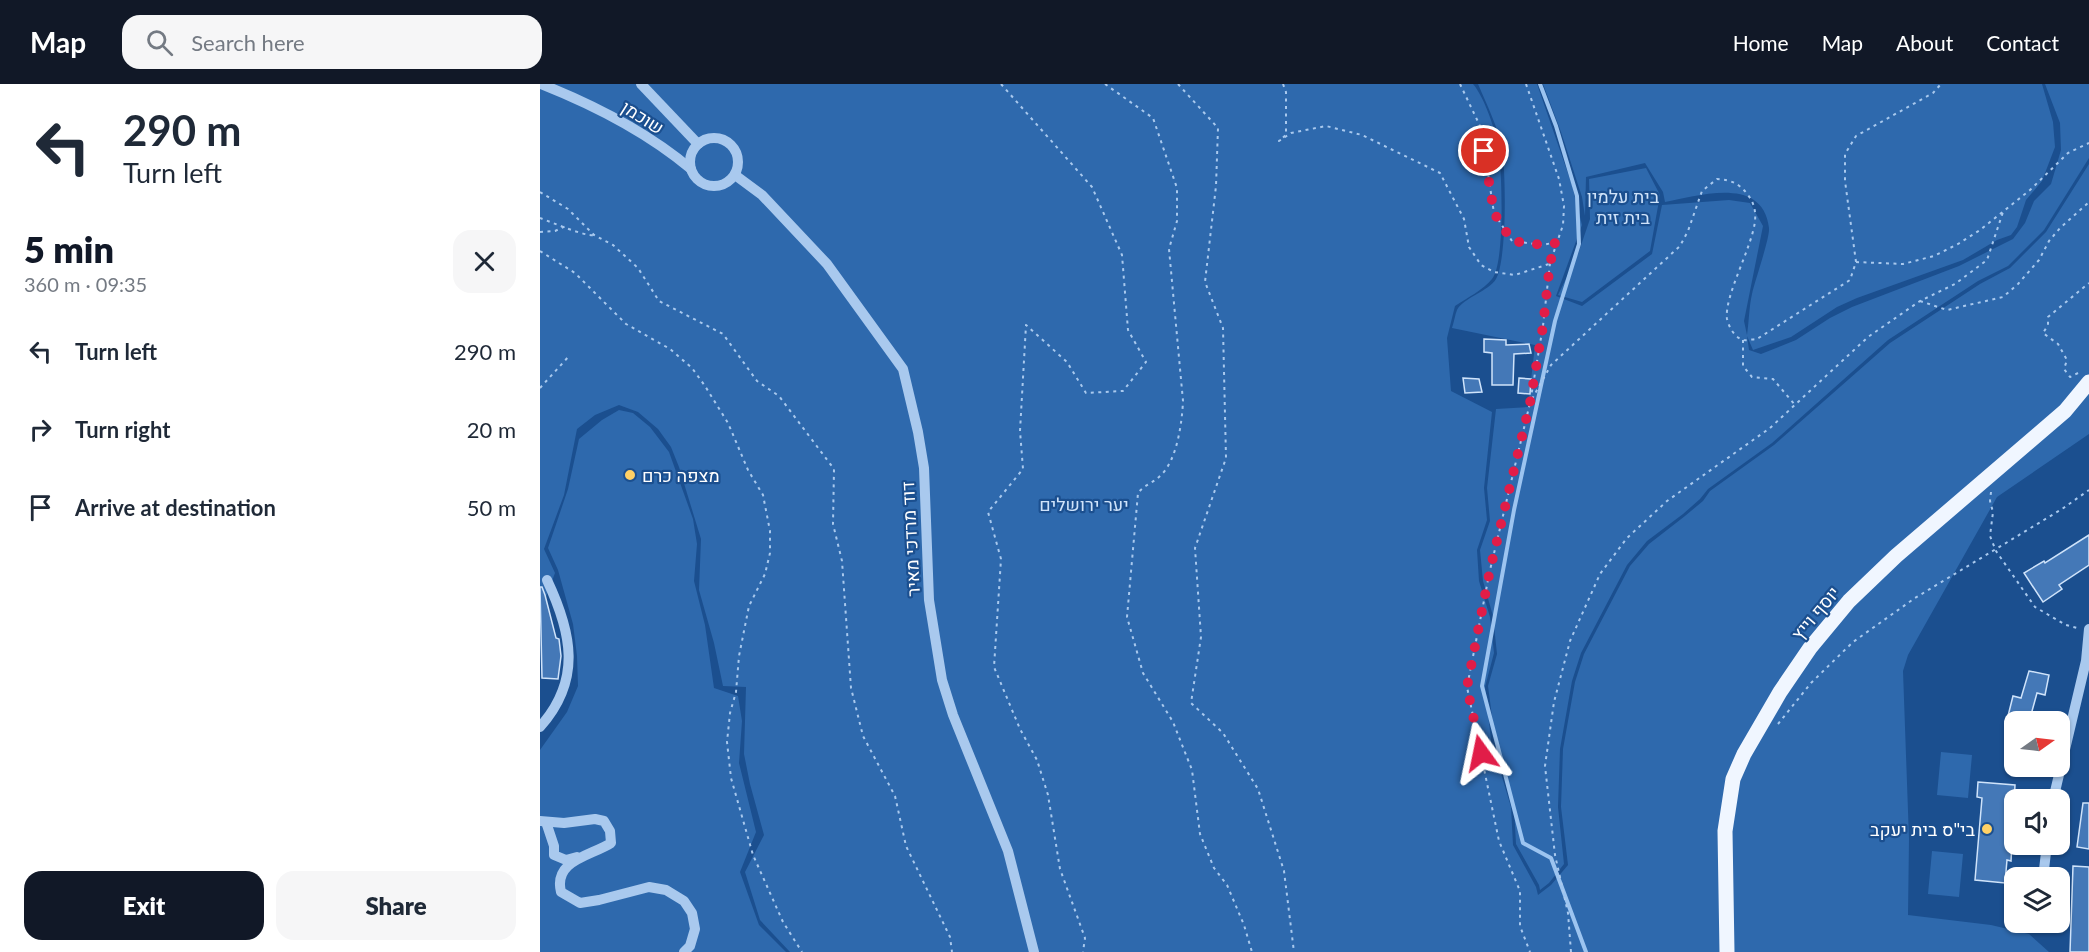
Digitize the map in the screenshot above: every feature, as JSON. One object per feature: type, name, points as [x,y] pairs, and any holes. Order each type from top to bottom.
[{"type":"main road","name":"יוסף וייץ","points":[[1727,952],[1725,831],[1733,779],[1744,754],[1786,683],[1810,648],[1849,601],[1896,556],[2065,411],[2084,377]]},
{"type":"street","name":"שוכמן","points":[[541,84],[588,103],[635,130],[691,169]]},
{"type":"street","points":[[641,84],[698,144]]},
{"type":"street","points":[[720,138],[733,146],[739,160],[735,175],[723,185],[707,185],[700,182],[691,169],[691,155],[698,144],[704,139],[720,138]]},
{"type":"street","name":"דוד מרדכי מאיר","points":[[735,175],[762,195],[827,264],[903,369],[924,468],[929,600],[942,680],[953,715],[1008,851],[1034,952]]},
{"type":"street","points":[[540,727],[557,706],[563,694],[569,658],[566,626],[547,580]]},
{"type":"street","points":[[2056,789],[2087,660],[2089,630]]},
{"type":"street","points":[[595,819],[604,821],[610,831],[611,843],[594,853],[566,860],[554,855],[554,846],[543,822],[564,824],[595,819]]},
{"type":"street","points":[[580,856],[564,869],[558,883],[561,892],[580,903],[649,886],[666,890],[684,901],[692,913],[695,929],[690,946],[684,952]]},
{"type":"path","points":[[1000,84],[1092,187],[1122,255],[1128,330],[1146,362],[1123,391],[1086,393],[1067,362],[1026,326],[1020,431],[1023,469],[988,512],[1001,559],[994,667],[1020,729],[1038,760],[1046,787],[1060,869],[1085,938],[1083,952]]},
{"type":"path","points":[[1105,84],[1153,118],[1177,188],[1177,221],[1169,249],[1183,401],[1182,423],[1170,465],[1138,493],[1127,617],[1143,673],[1173,722],[1192,770],[1200,834],[1214,868],[1227,885],[1252,952]]},
{"type":"path","points":[[1178,84],[1218,128],[1216,186],[1206,282],[1223,328],[1227,458],[1195,549],[1201,637],[1191,703],[1223,733],[1258,789],[1284,871],[1294,952]]},
{"type":"path","points":[[1283,84],[1286,92],[1286,135],[1279,141],[1291,133],[1326,126],[1362,135],[1440,173],[1464,219],[1469,247],[1481,264],[1494,272],[1515,275],[1550,263]]},
{"type":"path","points":[[1460,84],[1480,128],[1494,213],[1512,241],[1543,245],[1556,243]]},
{"type":"path","points":[[1526,84],[1559,179],[1564,206],[1563,225],[1550,263],[1543,326],[1530,403],[1490,570],[1467,687],[1499,841],[1520,891],[1520,926],[1530,952]]},
{"type":"path","points":[[1530,403],[1551,365],[1680,246],[1688,231],[1702,191],[1717,179],[1730,180],[1741,186],[1754,204],[1755,220],[1752,237],[1729,303],[1727,318],[1732,332],[1743,340],[1757,339],[1850,280],[1856,262],[1845,181],[1845,154],[1856,136],[1933,93],[1941,84]]},
{"type":"path","points":[[1856,262],[1903,264],[1934,256],[1958,244],[1980,230],[2030,190],[2068,153],[2089,143]]},
{"type":"path","points":[[540,192],[568,209],[594,235],[613,245],[638,267],[659,301],[723,334],[757,381],[779,396],[834,469],[833,524],[842,561],[850,688],[863,736],[895,796],[906,846],[950,937],[952,952]]},
{"type":"path","points":[[1920,302],[1947,310],[2003,297],[2039,260],[2049,241],[2060,228],[2089,202]]},
{"type":"path","points":[[1571,952],[1568,913],[1555,855],[1545,766],[1554,702],[1570,640],[1600,574],[1627,538],[1667,501],[1770,428],[1868,337],[1920,302],[1955,284],[1988,260],[2003,212]]},
{"type":"path","points":[[540,218],[588,236],[594,235]]},
{"type":"path","points":[[540,232],[555,231],[566,226]]},
{"type":"path","points":[[540,251],[575,273],[627,324],[670,349],[692,368],[728,423],[748,470],[763,495],[770,531],[770,552],[765,574],[749,606],[739,656],[736,692],[730,713],[727,742],[731,778],[753,855],[783,922],[802,952]]},
{"type":"path","points":[[2084,377],[2070,377],[2064,369],[2067,360],[2058,344],[2043,333],[2048,326],[2048,317],[2089,283]]},
{"type":"path","points":[[1743,340],[1743,366],[1752,377],[1773,379],[1795,405]]},
{"type":"path","points":[[540,388],[570,355]]},
{"type":"path","points":[[1993,472],[1988,483],[1994,512],[1989,536],[1996,551],[2035,607],[2066,625],[2089,630]]},
{"type":"path","points":[[1775,727],[1811,682],[1853,642],[1915,598],[1996,551],[2089,490]]},
{"type":"green space","name":"יער ירושלים","points":[[540,84],[1473,84],[1486,107],[1498,144],[1501,179],[1501,238],[1496,270],[1492,279],[1480,290],[1455,306],[1447,338],[1451,391],[1492,412],[1484,488],[1487,520],[1477,550],[1479,581],[1490,617],[1494,653],[1485,687],[1491,740],[1511,807],[1513,845],[1538,895],[1551,885],[1568,865],[1561,807],[1563,749],[1575,682],[1584,654],[1630,566],[1649,544],[1703,501],[1710,491],[1774,445],[1890,343],[1980,284],[2010,268],[2046,232],[2089,164],[2089,434],[1997,497],[1908,655],[1903,671],[1909,839],[1908,915],[1991,925],[2004,928],[2004,933],[2029,934],[2049,952],[790,952],[760,920],[745,872],[764,835],[744,754],[746,687],[723,686],[699,590],[701,539],[679,467],[671,447],[658,429],[638,412],[619,405],[595,415],[577,429],[564,495],[544,549],[555,573],[540,613]]},
{"type":"green space","points":[[1478,84],[1537,84],[1572,185],[1582,225],[1556,296],[1582,306],[1652,254],[1662,205],[1729,200],[1750,203],[1763,226],[1744,321],[1747,335],[1752,294],[1769,233],[1764,211],[1755,201],[1742,195],[1727,193],[1665,202],[1663,192],[1645,163],[1586,177],[1585,216],[1582,197],[1543,84],[2042,84],[2053,122],[2055,147],[2042,181],[2026,200],[2017,227],[2011,235],[1997,240],[1963,260],[1837,307],[1791,337],[1753,350],[1747,336],[1749,350],[1761,354],[1796,340],[1852,307],[1959,266],[2013,239],[2025,223],[2034,201],[2051,184],[2061,150],[2060,123],[2045,84],[2089,84],[2089,158],[2044,230],[2008,266],[1978,281],[1888,340],[1772,443],[1708,489],[1683,514],[1647,541],[1627,565],[1581,653],[1572,681],[1560,749],[1558,807],[1564,864],[1549,883],[1540,890],[1516,844],[1514,807],[1495,739],[1488,686],[1497,654],[1493,616],[1483,581],[1480,550],[1490,521],[1487,488],[1496,409],[1528,407],[1535,345],[1452,328],[1460,306],[1496,279],[1500,269],[1504,236],[1505,195],[1502,149],[1495,124]]},
{"type":"green space","name":"בית עלמין בית זית","points":[[1646,168],[1660,195],[1650,251],[1582,302],[1558,295],[1578,254],[1590,219],[1589,179]]},
{"type":"green space","points":[[619,410],[633,413],[650,427],[669,452],[693,519],[697,544],[694,581],[705,625],[714,688],[738,696],[742,721],[739,763],[756,832],[740,872],[759,925],[786,952],[540,952],[540,750],[567,712],[578,686],[573,624],[558,570],[548,548],[568,489],[579,439],[602,420]]},
{"type":"green space","points":[[1941,752],[1972,755],[1968,798],[1937,795]]},
{"type":"green space","points":[[1932,851],[1963,854],[1959,897],[1928,894]]},
{"type":"building","points":[[1484,339],[1506,340],[1506,345],[1529,344],[1531,353],[1514,354],[1513,385],[1492,385],[1492,353],[1484,352]]},
{"type":"building","points":[[1463,378],[1479,379],[1482,392],[1465,393]]},
{"type":"building","points":[[1519,378],[1531,379],[1530,394],[1518,393]]},
{"type":"building","points":[[2089,535],[2089,565],[2059,585],[2062,589],[2043,602],[2024,573],[2044,561],[2045,563]]},
{"type":"building","points":[[540,587],[545,595],[556,638],[559,639],[561,656],[558,679],[542,678]]},
{"type":"building","points":[[2029,671],[2049,675],[2045,695],[2037,693],[2032,711],[2009,711],[2013,696],[2021,698]]},
{"type":"building","points":[[1978,782],[2015,785],[2015,789],[2004,789],[2004,855],[2011,855],[2011,861],[2007,860],[2006,867],[2004,867],[2004,883],[1975,880],[1982,798],[1977,797]]},
{"type":"building","points":[[2083,803],[2089,803],[2089,849],[2077,847]]},
{"type":"building","points":[[2073,866],[2089,867],[2089,952],[2070,952]]},
{"type":"waterway","points":[[1540,84],[1556,126],[1577,196],[1579,244],[1555,321],[1514,510],[1482,686],[1523,843],[1551,858],[1586,952]]},
{"type":"place","name":"מצפה כרם","points":[[630,475]]},
{"type":"place","name":"בי\"ס בית יעקב","points":[[1987,829]]},
{"type":"route","points":[[1481,753],[1467,687],[1490,570],[1530,403],[1543,326],[1550,263],[1556,243],[1543,245],[1512,241],[1494,213],[1484,151]]}]
